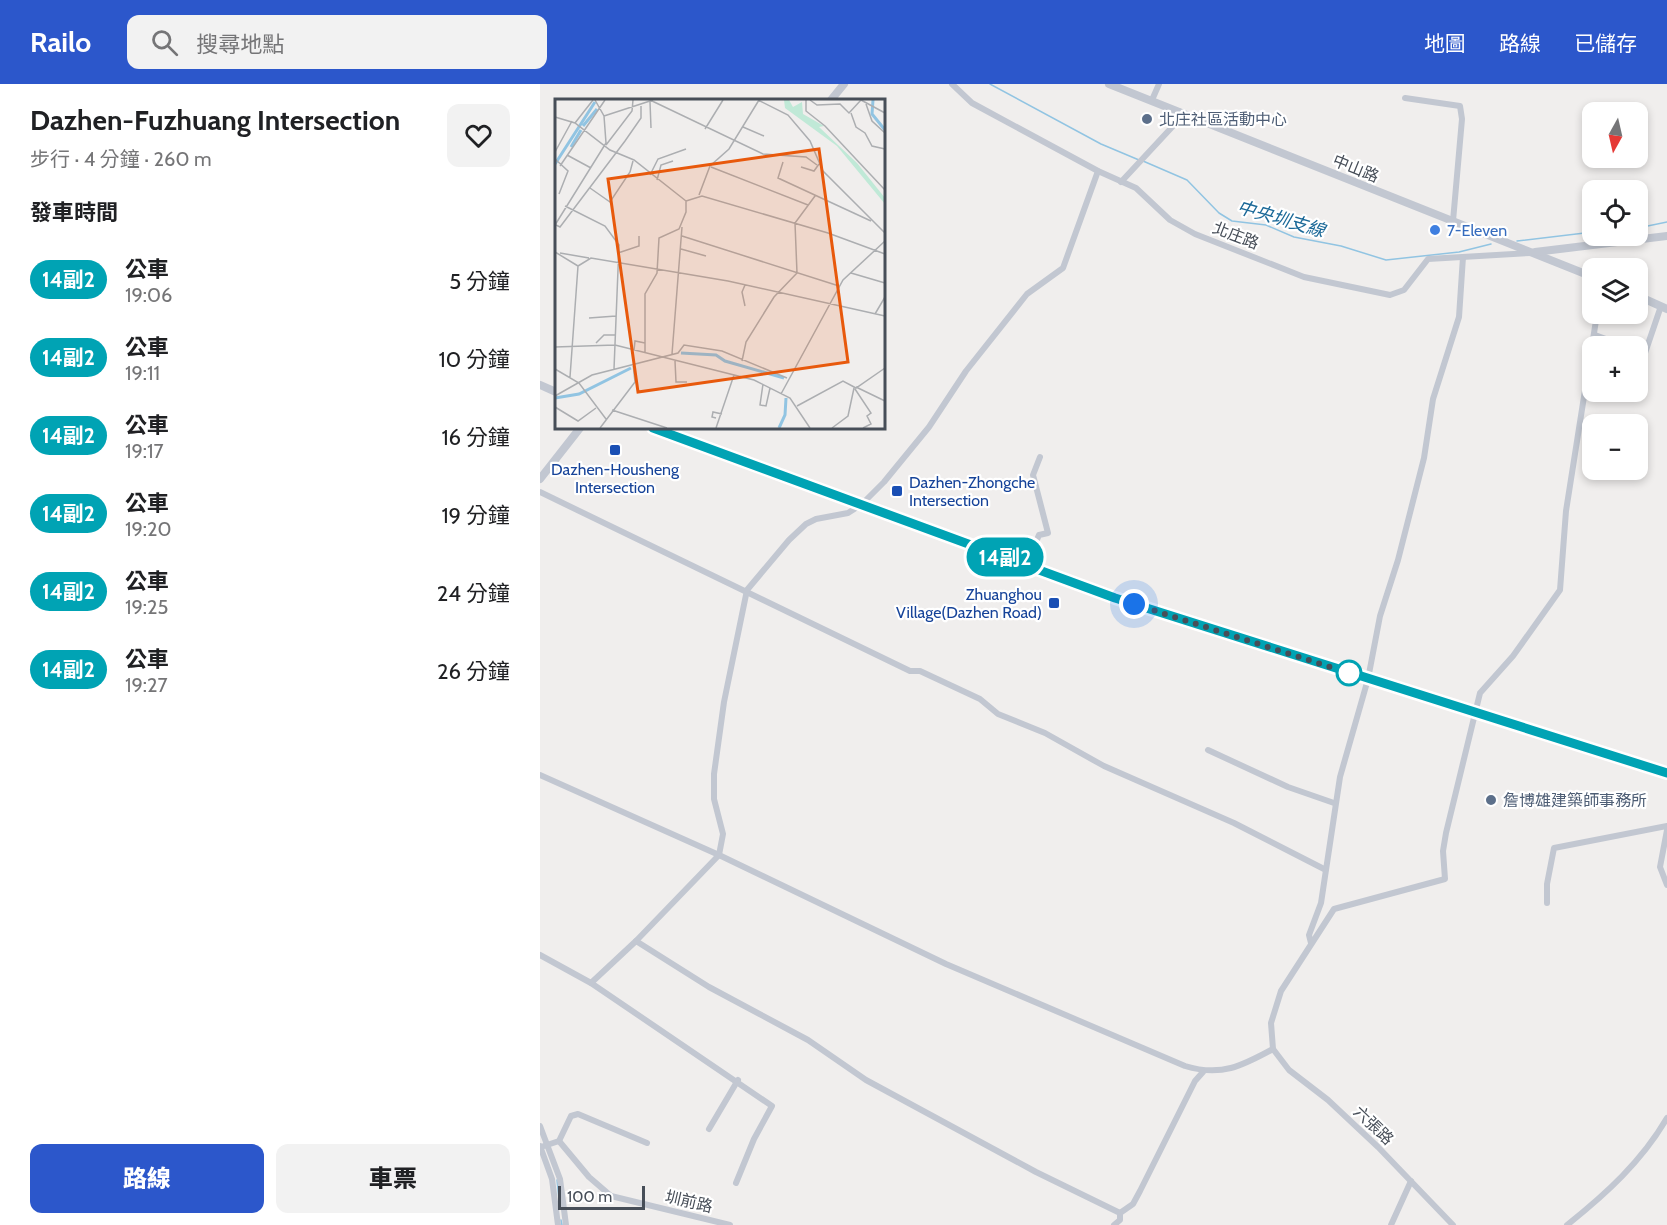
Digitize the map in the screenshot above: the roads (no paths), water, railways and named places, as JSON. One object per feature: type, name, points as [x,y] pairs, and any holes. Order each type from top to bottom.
[{"type":"street","points":[[832,99],[844,84]]},
{"type":"street","name":"北庄路","points":[[952,84],[972,103],[1144,194],[1170,220],[1195,234],[1304,277],[1369,292],[1398,294],[1428,259],[1534,253]]},
{"type":"street","name":"中山路","points":[[1108,84],[1582,273]]},
{"type":"street","points":[[1152,100],[1159,84]]},
{"type":"street","points":[[1405,98],[1460,106],[1462,119],[1453,221]]},
{"type":"street","points":[[1121,182],[1173,126],[1179,111]]},
{"type":"street","points":[[591,982],[636,941],[719,855],[723,834],[714,799],[714,774],[724,702],[747,590],[789,540],[806,524],[816,519],[844,515],[862,504],[884,482],[929,427],[966,371],[1027,294],[1062,268],[1098,171]]},
{"type":"street","points":[[1534,253],[1667,236]]},
{"type":"street","points":[[1311,943],[1309,935],[1321,903],[1334,803],[1368,679],[1380,616],[1398,560],[1424,458],[1433,399],[1459,317],[1463,257]]},
{"type":"street","points":[[1648,301],[1664,308],[1648,346]]},
{"type":"street","points":[[1595,336],[1597,324]]},
{"type":"street","points":[[540,386],[555,392]]},
{"type":"street","points":[[540,775],[719,855],[946,964],[1203,1071],[1240,1068],[1273,1049],[1271,1023],[1273,1008],[1281,991],[1334,909],[1446,879],[1444,842],[1473,714],[1480,693],[1513,656],[1560,590],[1566,510],[1584,402]]},
{"type":"street","points":[[540,479],[579,429]]},
{"type":"street","points":[[656,429],[1115,598],[1473,714],[1667,773]]},
{"type":"street","points":[[1026,565],[1039,535],[1048,533],[1034,476],[1040,457]]},
{"type":"street","points":[[540,492],[649,546],[747,590],[910,671],[920,671],[980,699],[998,714],[1045,733],[1104,766],[1234,823],[1324,868]]},
{"type":"street","points":[[1209,750],[1288,787],[1334,803]]},
{"type":"street","points":[[1547,903],[1547,884],[1554,848],[1667,828],[1660,867],[1667,885]]},
{"type":"street","points":[[636,941],[710,987],[808,1040],[866,1080],[1026,1167],[1120,1213]]},
{"type":"street","points":[[540,955],[591,982],[738,1080],[772,1106],[754,1139],[736,1183]]},
{"type":"street","name":"六張路","points":[[1273,1049],[1289,1070],[1328,1100],[1454,1225]]},
{"type":"street","points":[[1120,1213],[1133,1204],[1195,1081],[1203,1071]]},
{"type":"street","points":[[709,1129],[738,1080]]},
{"type":"street","points":[[558,1225],[552,1179],[540,1146],[559,1141],[571,1116],[578,1114],[647,1143]]},
{"type":"street","points":[[1567,1225],[1623,1177],[1657,1135],[1667,1118]]},
{"type":"street","points":[[540,1126],[560,1179],[566,1225]]},
{"type":"street","name":"圳前路","points":[[559,1141],[589,1177],[611,1196],[730,1225]]},
{"type":"street","points":[[1391,1225],[1411,1181]]},
{"type":"street","points":[[1114,1225],[1120,1220],[1120,1213]]},
{"type":"street","points":[[1442,1225],[1445,1217]]},
{"type":"waterway","name":"中央圳支線","points":[[990,84],[1101,144],[1139,160]]},
{"type":"waterway","name":"中央圳支線","points":[[1143,161],[1187,180],[1219,213],[1232,221],[1266,225],[1294,237],[1341,246],[1386,260],[1459,252],[1491,244]]},
{"type":"waterway","name":"中央圳支線","points":[[1648,226],[1667,222]]},
{"type":"waterway","name":"中央圳支線","points":[[1517,241],[1582,233]]},
{"type":"waterway","points":[[557,1180],[560,1209]]},
{"type":"waterway","points":[[561,1220],[562,1225]]},
{"type":"place","name":"北庄社區活動中心","points":[[1147,119]]},
{"type":"place","name":"7-Eleven","points":[[1435,230]]},
{"type":"place","name":"Dazhen-Housheng Intersection","points":[[615,450]]},
{"type":"place","name":"Dazhen-Zhongche Intersection","points":[[897,491]]},
{"type":"place","name":"Zhuanghou Village(Dazhen Road)","points":[[1054,603]]},
{"type":"place","name":"詹博雄建築師事務所","points":[[1491,800]]}]
